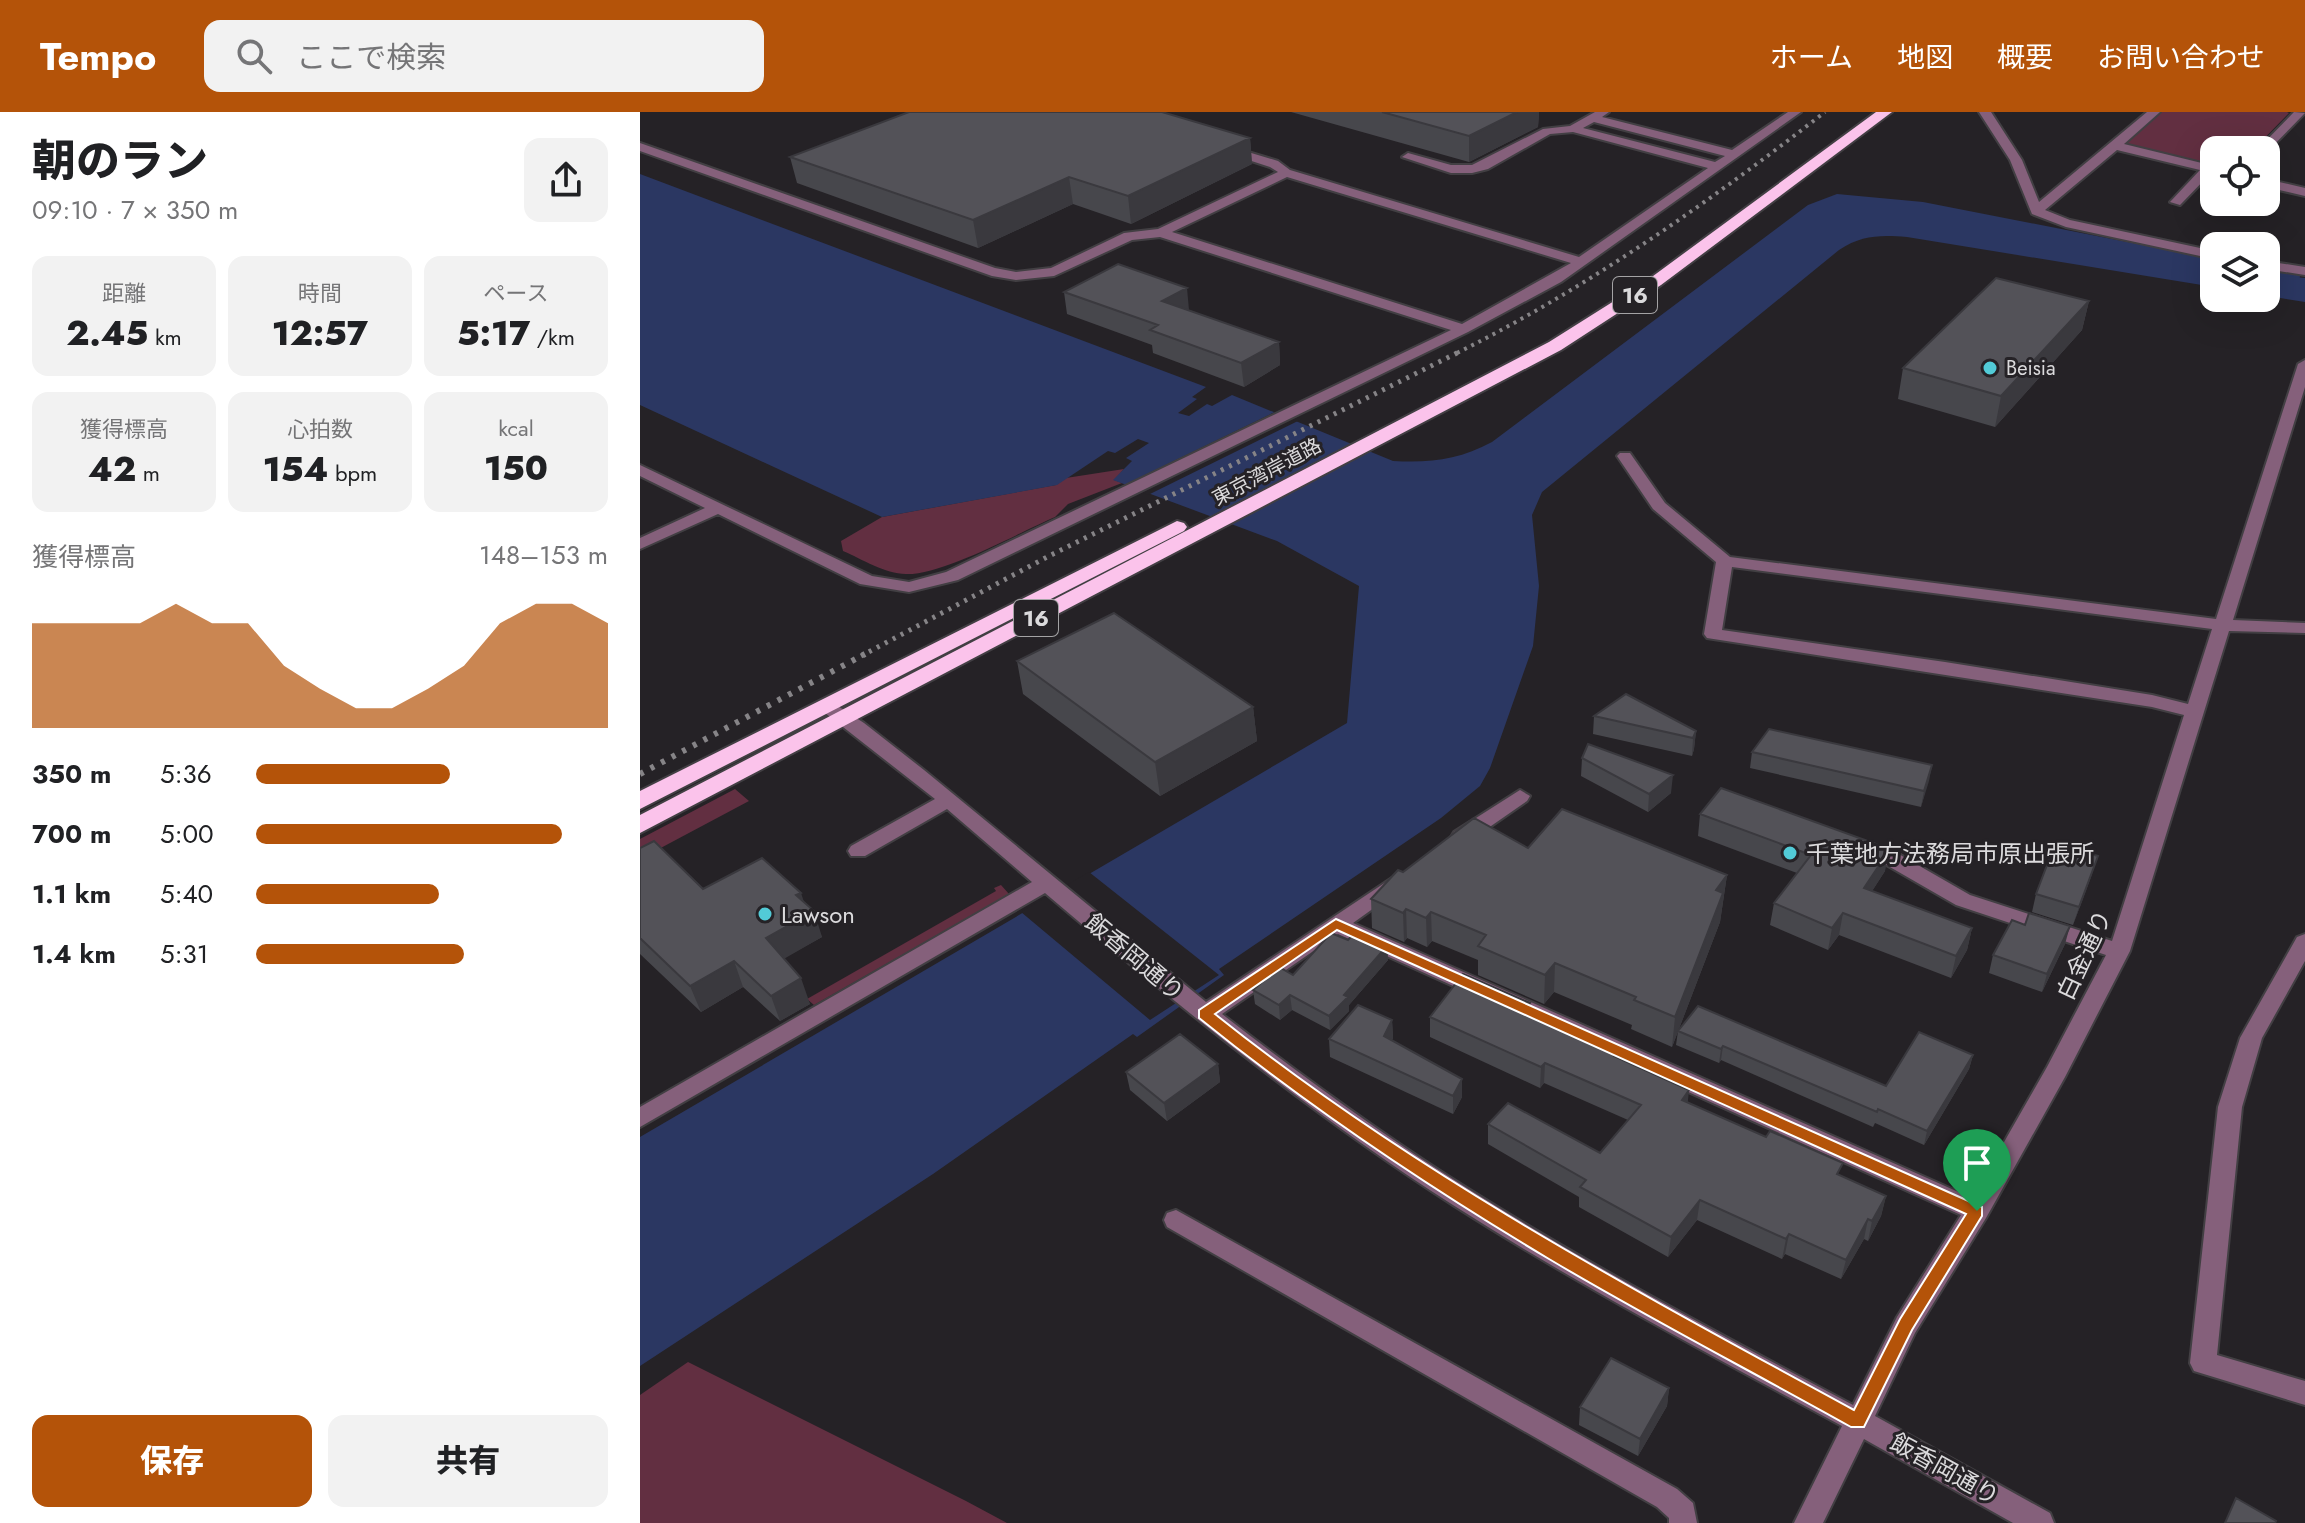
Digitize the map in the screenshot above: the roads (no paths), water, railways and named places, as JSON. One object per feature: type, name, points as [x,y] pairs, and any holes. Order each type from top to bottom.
[{"type":"highway","name":"東京湾岸道路","points":[[1217,516],[1347,439],[1489,367],[1610,294],[1861,112]]},
{"type":"highway","name":"東京湾岸道路","points":[[640,825],[836,712],[1217,516],[1366,447],[1542,354],[1609,313],[1885,112]]},
{"type":"highway","name":"東京湾岸道路","points":[[640,801],[836,712]]},
{"type":"street","points":[[640,470],[866,580],[909,587],[952,576],[997,557],[1463,329],[1582,262],[1795,112]]},
{"type":"street","points":[[1985,112],[2016,160],[2036,211],[2066,223],[2200,252]]},
{"type":"street","points":[[2036,211],[2154,112]]},
{"type":"street","points":[[2277,136],[2300,112]]},
{"type":"street","points":[[1573,129],[1598,115],[1736,155]]},
{"type":"street","points":[[1408,157],[1451,169],[1472,169],[1484,166],[1547,131],[1573,129],[1719,167]]},
{"type":"street","points":[[2117,144],[2124,149],[2200,167]]},
{"type":"street","points":[[640,147],[1003,275],[1054,272],[1129,236],[1161,233],[1286,173]]},
{"type":"street","points":[[1217,147],[1274,164],[1286,173],[1582,262]]},
{"type":"street","points":[[2176,202],[2200,180]]},
{"type":"street","points":[[2280,186],[2305,192]]},
{"type":"street","points":[[1161,233],[1463,329]]},
{"type":"street","points":[[2280,267],[2305,271]]},
{"type":"street","name":"白金通り","points":[[1808,1523],[1906,1325],[1977,1211],[2057,1071],[2119,951],[2305,364]]},
{"type":"street","points":[[1625,456],[1659,506],[1725,561],[2223,625],[2305,628]]},
{"type":"street","points":[[640,544],[718,508]]},
{"type":"street","points":[[1725,561],[1713,634],[2004,676],[2152,701],[2195,712]]},
{"type":"street","name":"飯香岡通り","points":[[836,712],[1253,1053],[1385,1147],[1555,1255],[1953,1472],[2040,1523]]},
{"type":"street","points":[[1446,847],[1520,796]]},
{"type":"street","points":[[858,851],[947,801]]},
{"type":"street","points":[[1847,843],[1890,858],[1963,900],[2119,951]]},
{"type":"street","points":[[1204,1014],[1410,873]]},
{"type":"street","points":[[640,1118],[1051,887]]},
{"type":"street","points":[[1336,924],[1977,1211]]},
{"type":"street","points":[[2305,942],[2251,1038],[2230,1107],[2203,1363],[2305,1393]]},
{"type":"street","points":[[1176,1220],[1667,1498],[1683,1512],[1683,1523]]},
{"type":"water","points":[[640,174],[1206,387],[1192,397],[1197,399],[1178,413],[1189,416],[1207,404],[1212,406],[1232,395],[1393,461],[1444,459],[1492,442],[1808,205],[1837,194],[1923,202],[2200,256],[2200,285],[1907,237],[1872,237],[1839,250],[1542,492],[1532,515],[1539,586],[1533,646],[1490,768],[1480,786],[1441,818],[1219,969],[1224,975],[1137,1037],[1133,1034],[933,1174],[640,1366],[640,1137],[1347,723],[1359,586],[1277,541],[1113,480],[1132,461],[1126,458],[1149,443],[1138,439],[1115,453],[1108,451],[1057,485],[882,517],[640,405]]},
{"type":"water","points":[[2280,271],[2300,275],[2299,286],[2290,299],[2280,297]]},
{"type":"waterway","points":[[2282,288],[2305,290]]},
{"type":"railway","points":[[1457,353],[1554,300],[1647,242],[1825,112]]},
{"type":"railway","points":[[1457,353],[1461,351]]},
{"type":"railway","points":[[861,656],[1049,556],[1457,353]]},
{"type":"railway","points":[[640,774],[865,654]]},
{"type":"place","name":"Beisia","points":[[1990,368]]},
{"type":"place","name":"千葉地方法務局市原出張所","points":[[1790,853]]},
{"type":"place","name":"Lawson","points":[[765,914]]}]
